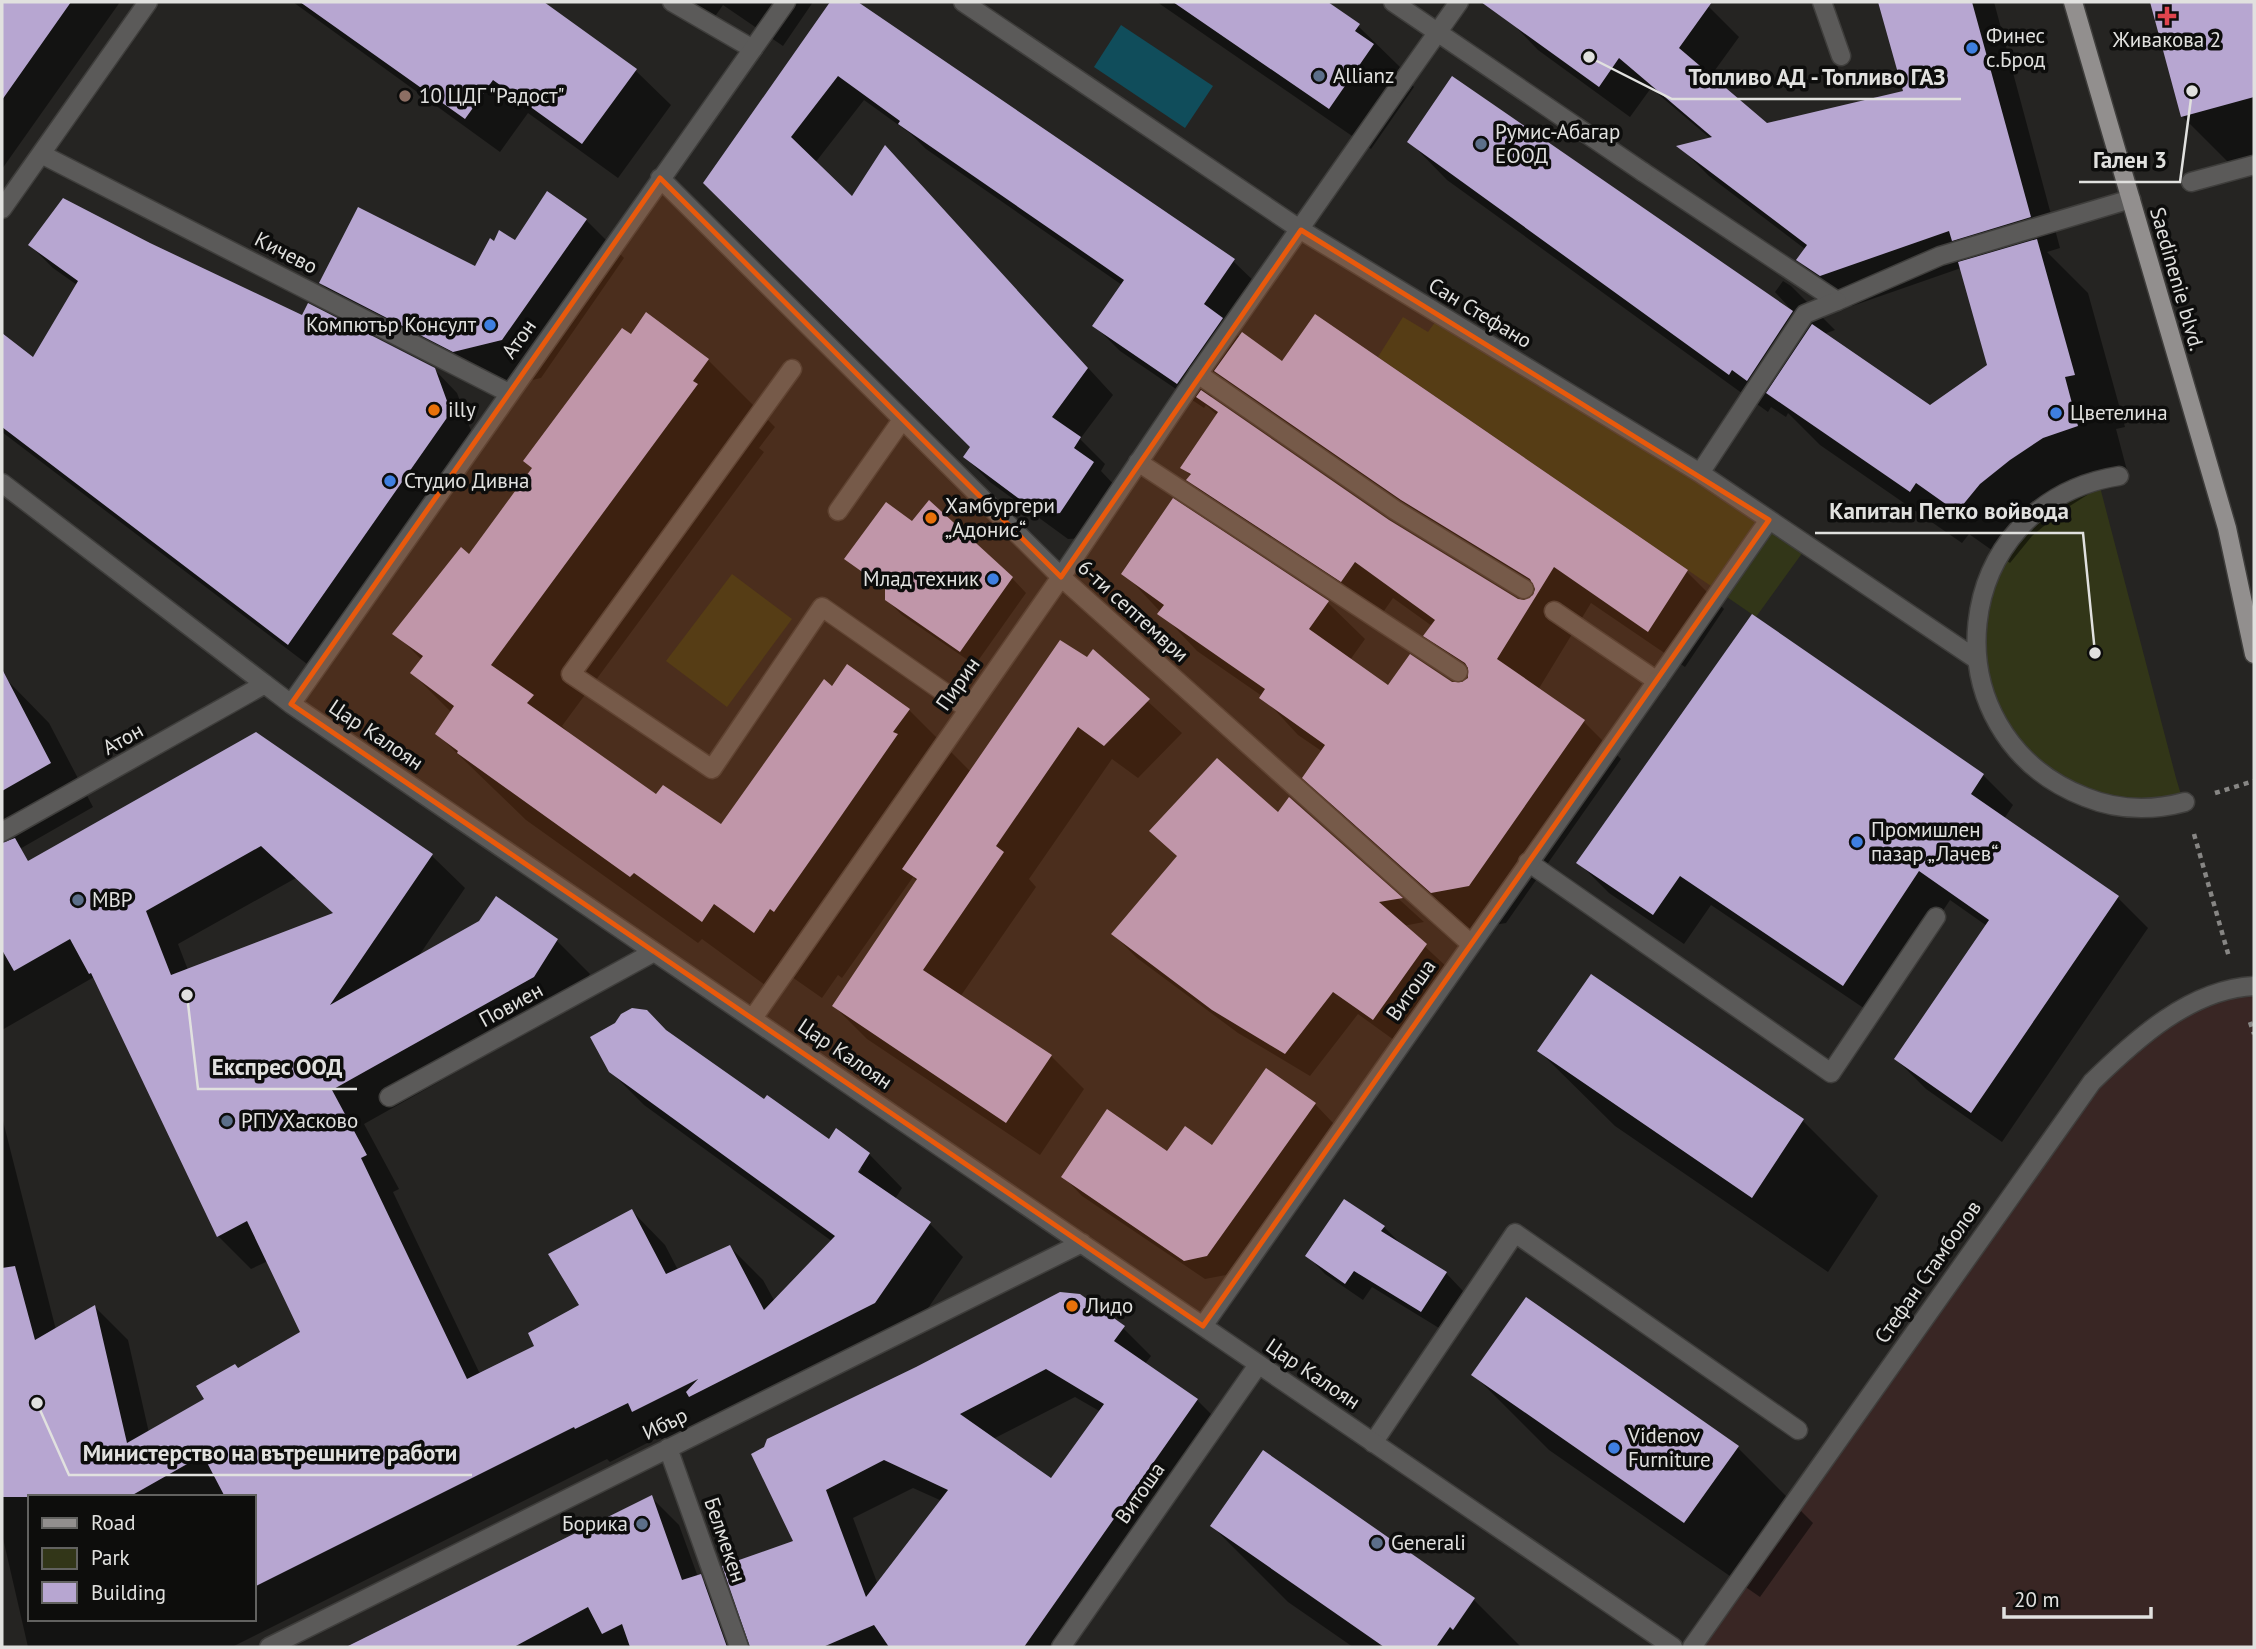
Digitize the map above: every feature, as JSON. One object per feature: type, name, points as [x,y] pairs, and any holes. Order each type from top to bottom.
[{"type":"main road","name":"Saedinenie blvd.","points":[[2073,2],[2227,528],[2254,654]]},
{"type":"main road","name":"Saedinenie blvd.","points":[[2227,528],[2254,593]]},
{"type":"street","points":[[2,209],[148,2]]},
{"type":"street","points":[[672,2],[753,49]]},
{"type":"street","name":"Атон","points":[[290,704],[786,2]]},
{"type":"street","name":"Сан Стефано","points":[[963,2],[1301,230],[1700,473],[1976,659]]},
{"type":"street","points":[[1393,2],[1837,301]]},
{"type":"street","points":[[1437,32],[1458,2]]},
{"type":"street","points":[[1822,2],[1840,56]]},
{"type":"street","name":"Пирин","points":[[753,1018],[1437,32]]},
{"type":"street","name":"Кичево","points":[[41,154],[509,393]]},
{"type":"street","points":[[2192,182],[2254,165]]},
{"type":"street","name":"6-ти септември","points":[[660,178],[1061,577],[1471,944]]},
{"type":"street","points":[[1700,473],[1805,314],[1940,256],[2131,199]]},
{"type":"street","points":[[792,369],[571,674],[712,769],[822,607],[968,709]]},
{"type":"street","points":[[1198,374],[1395,510],[1524,589]]},
{"type":"street","points":[[838,511],[902,420]]},
{"type":"street","points":[[1138,463],[1458,672]]},
{"type":"street","points":[[2119,475],[2087,483],[2059,496],[2034,513],[2010,538],[1992,568],[1984,589],[1975,633],[1976,659],[1984,694],[2004,735],[2029,763],[2051,780],[2094,801],[2115,806],[2159,807],[2185,802]]},
{"type":"street","name":"Цар Калоян","points":[[2,483],[290,704],[1673,1647]]},
{"type":"street","name":"Витоша","points":[[1203,1326],[1769,520]]},
{"type":"street","points":[[1554,611],[1657,681]]},
{"type":"street","name":"Атон","points":[[2,832],[265,684]]},
{"type":"street","points":[[1528,862],[1831,1073],[1936,917]]},
{"type":"street","name":"Повиен","points":[[389,1097],[654,952]]},
{"type":"street","name":"Стефан Стамболов","points":[[1692,1647],[2092,1082],[2137,1038],[2187,1006],[2246,987]]},
{"type":"street","points":[[1373,1443],[1515,1233],[1798,1430]]},
{"type":"street","name":"Ибър","points":[[269,1647],[1082,1243]]},
{"type":"street","name":"Витоша","points":[[1061,1647],[1258,1365]]},
{"type":"street","name":"Белмекен","points":[[668,1448],[739,1647]]},
{"type":"path","points":[[2185,802],[2246,987],[2254,1034]]},
{"type":"highlighted area","points":[[660,178],[1061,577],[1301,230],[1769,520],[1203,1326],[291,704]]},
{"type":"shaded area","points":[[2254,986],[2254,1647],[1697,1647],[2092,1082],[2187,1007]]},
{"type":"green space","points":[[1443,311],[1803,552],[1756,617],[1378,357],[1403,317],[1428,332]]},
{"type":"green space","points":[[2100,487],[2182,798],[2131,801],[2097,795],[2039,766],[1992,700],[1982,642],[1998,574],[2017,538],[2041,514]]},
{"type":"green space","points":[[732,574],[792,619],[727,707],[666,661]]},
{"type":"water","points":[[1121,25],[1213,86],[1185,128],[1094,67]]},
{"type":"building","points":[[2,2],[71,2],[2,100]]},
{"type":"building","points":[[300,2],[544,2],[637,69],[582,144],[493,80],[465,119]]},
{"type":"building","points":[[830,2],[858,2],[1235,259],[1204,304],[1223,318],[1177,384],[1092,326],[1124,280],[898,124],[900,121],[838,76],[791,137],[852,196],[885,145],[1088,368],[1052,417],[1081,437],[1074,448],[1094,462],[1060,513],[1041,515],[963,457],[970,447],[703,183]]},
{"type":"building","points":[[1173,2],[1328,2],[1360,24],[1355,31],[1374,44],[1329,109]]},
{"type":"building","points":[[1481,2],[1712,2],[1679,48],[1767,123],[1903,91],[1878,2],[1972,2],[2031,217],[1952,241],[1949,231],[1820,276],[1796,260],[1807,245],[1676,146],[1712,137],[1619,58],[1599,87]]},
{"type":"building","points":[[2150,2],[2254,2],[2254,97],[2181,117]]},
{"type":"building","points":[[1452,76],[1793,311],[1747,381],[1732,370],[1729,375],[1407,142]]},
{"type":"building","points":[[547,191],[587,219],[502,340],[453,352],[319,283],[358,207],[475,266],[490,238],[494,241],[499,230],[515,240]]},
{"type":"building","points":[[63,198],[150,243],[302,315],[308,303],[435,368],[451,412],[288,645],[2,427],[2,333],[33,357],[78,281],[28,245]]},
{"type":"building","points":[[2037,239],[2075,375],[2065,377],[2078,426],[2043,438],[2010,460],[1980,484],[1957,512],[1916,483],[1910,492],[1766,393],[1812,324],[1930,405],[1987,365],[1958,262]]},
{"type":"building","points":[[646,312],[709,359],[693,381],[698,384],[491,665],[534,695],[527,703],[656,794],[663,785],[721,824],[824,679],[832,686],[847,664],[910,709],[893,732],[898,734],[821,845],[774,912],[770,909],[754,933],[714,904],[702,922],[634,873],[630,877],[457,753],[458,751],[435,734],[454,706],[410,673],[423,656],[392,634],[461,547],[469,554],[532,468],[523,461],[622,328],[631,334]]},
{"type":"building","points":[[1315,314],[1688,570],[1648,632],[1554,567],[1497,659],[1585,720],[1469,886],[1431,893],[1302,778],[1325,745],[1259,698],[1265,689],[1157,614],[1164,605],[1121,574],[1173,498],[1329,601],[1309,629],[1388,685],[1410,654],[1452,682],[1462,682],[1468,678],[1465,663],[1423,636],[1435,620],[1355,562],[1341,582],[1186,480],[1191,474],[1180,468],[1218,412],[1196,397],[1201,390],[1389,520],[1518,599],[1524,600],[1533,595],[1535,589],[1530,579],[1401,500],[1214,371],[1242,332],[1282,361]]},
{"type":"building","points":[[929,500],[1013,577],[960,652],[885,600],[885,588],[844,559],[886,502],[912,521]]},
{"type":"building","points":[[1752,614],[1984,774],[1971,794],[2119,896],[1971,1113],[1894,1059],[1989,920],[1919,871],[1843,986],[1680,876],[1653,915],[1576,863]]},
{"type":"building","points":[[1060,640],[1087,657],[1093,649],[1150,699],[1104,746],[1078,727],[996,846],[1004,852],[923,970],[1052,1055],[1006,1123],[832,1006],[917,879],[902,869]]},
{"type":"building","points":[[2,669],[51,763],[2,791]]},
{"type":"building","points":[[256,732],[433,854],[330,1005],[479,921],[496,896],[558,939],[534,977],[332,1090],[367,1155],[361,1158],[467,1379],[534,1346],[528,1333],[579,1305],[548,1254],[632,1209],[666,1274],[730,1245],[764,1310],[835,1236],[609,1072],[590,1037],[615,1023],[621,1014],[632,1008],[647,1010],[666,1030],[764,1099],[767,1095],[829,1139],[836,1128],[870,1153],[858,1172],[931,1222],[875,1303],[689,1397],[686,1392],[698,1379],[632,1412],[628,1403],[575,1429],[574,1427],[256,1586],[256,1495],[224,1495],[203,1455],[133,1495],[2,1497],[2,1268],[15,1266],[35,1340],[95,1305],[127,1443],[204,1399],[196,1386],[235,1364],[238,1368],[300,1332],[247,1221],[217,1237],[91,973],[89,974],[70,939],[14,971],[2,950],[2,843],[15,838],[28,861]],"holes":[[[261,846],[333,913],[171,975],[146,911]]]},
{"type":"building","points":[[1217,758],[1278,812],[1289,797],[1403,898],[1379,902],[1427,944],[1373,1020],[1333,992],[1285,1054],[1212,1010],[1111,934],[1177,856],[1149,831]]},
{"type":"building","points":[[1591,974],[1804,1119],[1752,1198],[1537,1051]]},
{"type":"building","points":[[1266,1068],[1316,1103],[1207,1256],[1184,1261],[1061,1177],[1107,1109],[1167,1151],[1185,1126],[1212,1145]]},
{"type":"building","points":[[1344,1199],[1385,1226],[1381,1231],[1447,1272],[1421,1312],[1354,1271],[1345,1284],[1305,1256]]},
{"type":"building","points":[[1060,1292],[1080,1294],[1125,1326],[1114,1341],[1198,1399],[1024,1647],[889,1647],[874,1625],[823,1647],[750,1647],[722,1566],[793,1541],[751,1454],[764,1447],[767,1439],[916,1367]],"holes":[[[1046,1369],[1104,1404],[1051,1478],[960,1414]],[[884,1460],[948,1490],[866,1597],[826,1490]]]},
{"type":"building","points":[[1526,1297],[1739,1446],[1684,1523],[1471,1375]]},
{"type":"building","points":[[1263,1450],[1475,1598],[1453,1630],[1450,1627],[1436,1647],[1384,1647],[1210,1526]]},
{"type":"building","points":[[652,1495],[682,1580],[701,1574],[727,1647],[630,1647],[622,1624],[602,1634],[588,1607],[514,1647],[346,1647]]},
{"type":"place","name":"Живакова 2","points":[[2167,16]]},
{"type":"place","name":"Финес с.Брод","points":[[1972,48]]},
{"type":"place","name":"Топливо АД - Топливо ГАЗ","points":[[1589,57]]},
{"type":"place","name":"Allianz","points":[[1319,76]]},
{"type":"place","name":"Гален 3","points":[[2192,91]]},
{"type":"place","name":"10 ЦДГ \"Радост\"","points":[[405,96]]},
{"type":"place","name":"Румис-Абагар ЕООД","points":[[1481,144]]},
{"type":"place","name":"Компютър Консулт","points":[[490,325]]},
{"type":"place","name":"illy","points":[[434,410]]},
{"type":"place","name":"Цветелина","points":[[2056,413]]},
{"type":"place","name":"Студио Дивна","points":[[390,481]]},
{"type":"place","name":"Хамбургери „Адонис“","points":[[931,518]]},
{"type":"place","name":"Млад техник","points":[[993,579]]},
{"type":"place","name":"Капитан Петко войвода","points":[[2095,653]]},
{"type":"place","name":"Промишлен пазар „Лачев“","points":[[1857,842]]},
{"type":"place","name":"МВР","points":[[78,900]]},
{"type":"place","name":"Експрес ООД","points":[[187,995]]},
{"type":"place","name":"РПУ Хасково","points":[[227,1121]]},
{"type":"place","name":"Лидо","points":[[1072,1306]]},
{"type":"place","name":"Министерство на вътрешните работи","points":[[37,1403]]},
{"type":"place","name":"Videnov Furniture","points":[[1614,1448]]},
{"type":"place","name":"Борика","points":[[642,1524]]},
{"type":"place","name":"Generali","points":[[1377,1543]]}]
